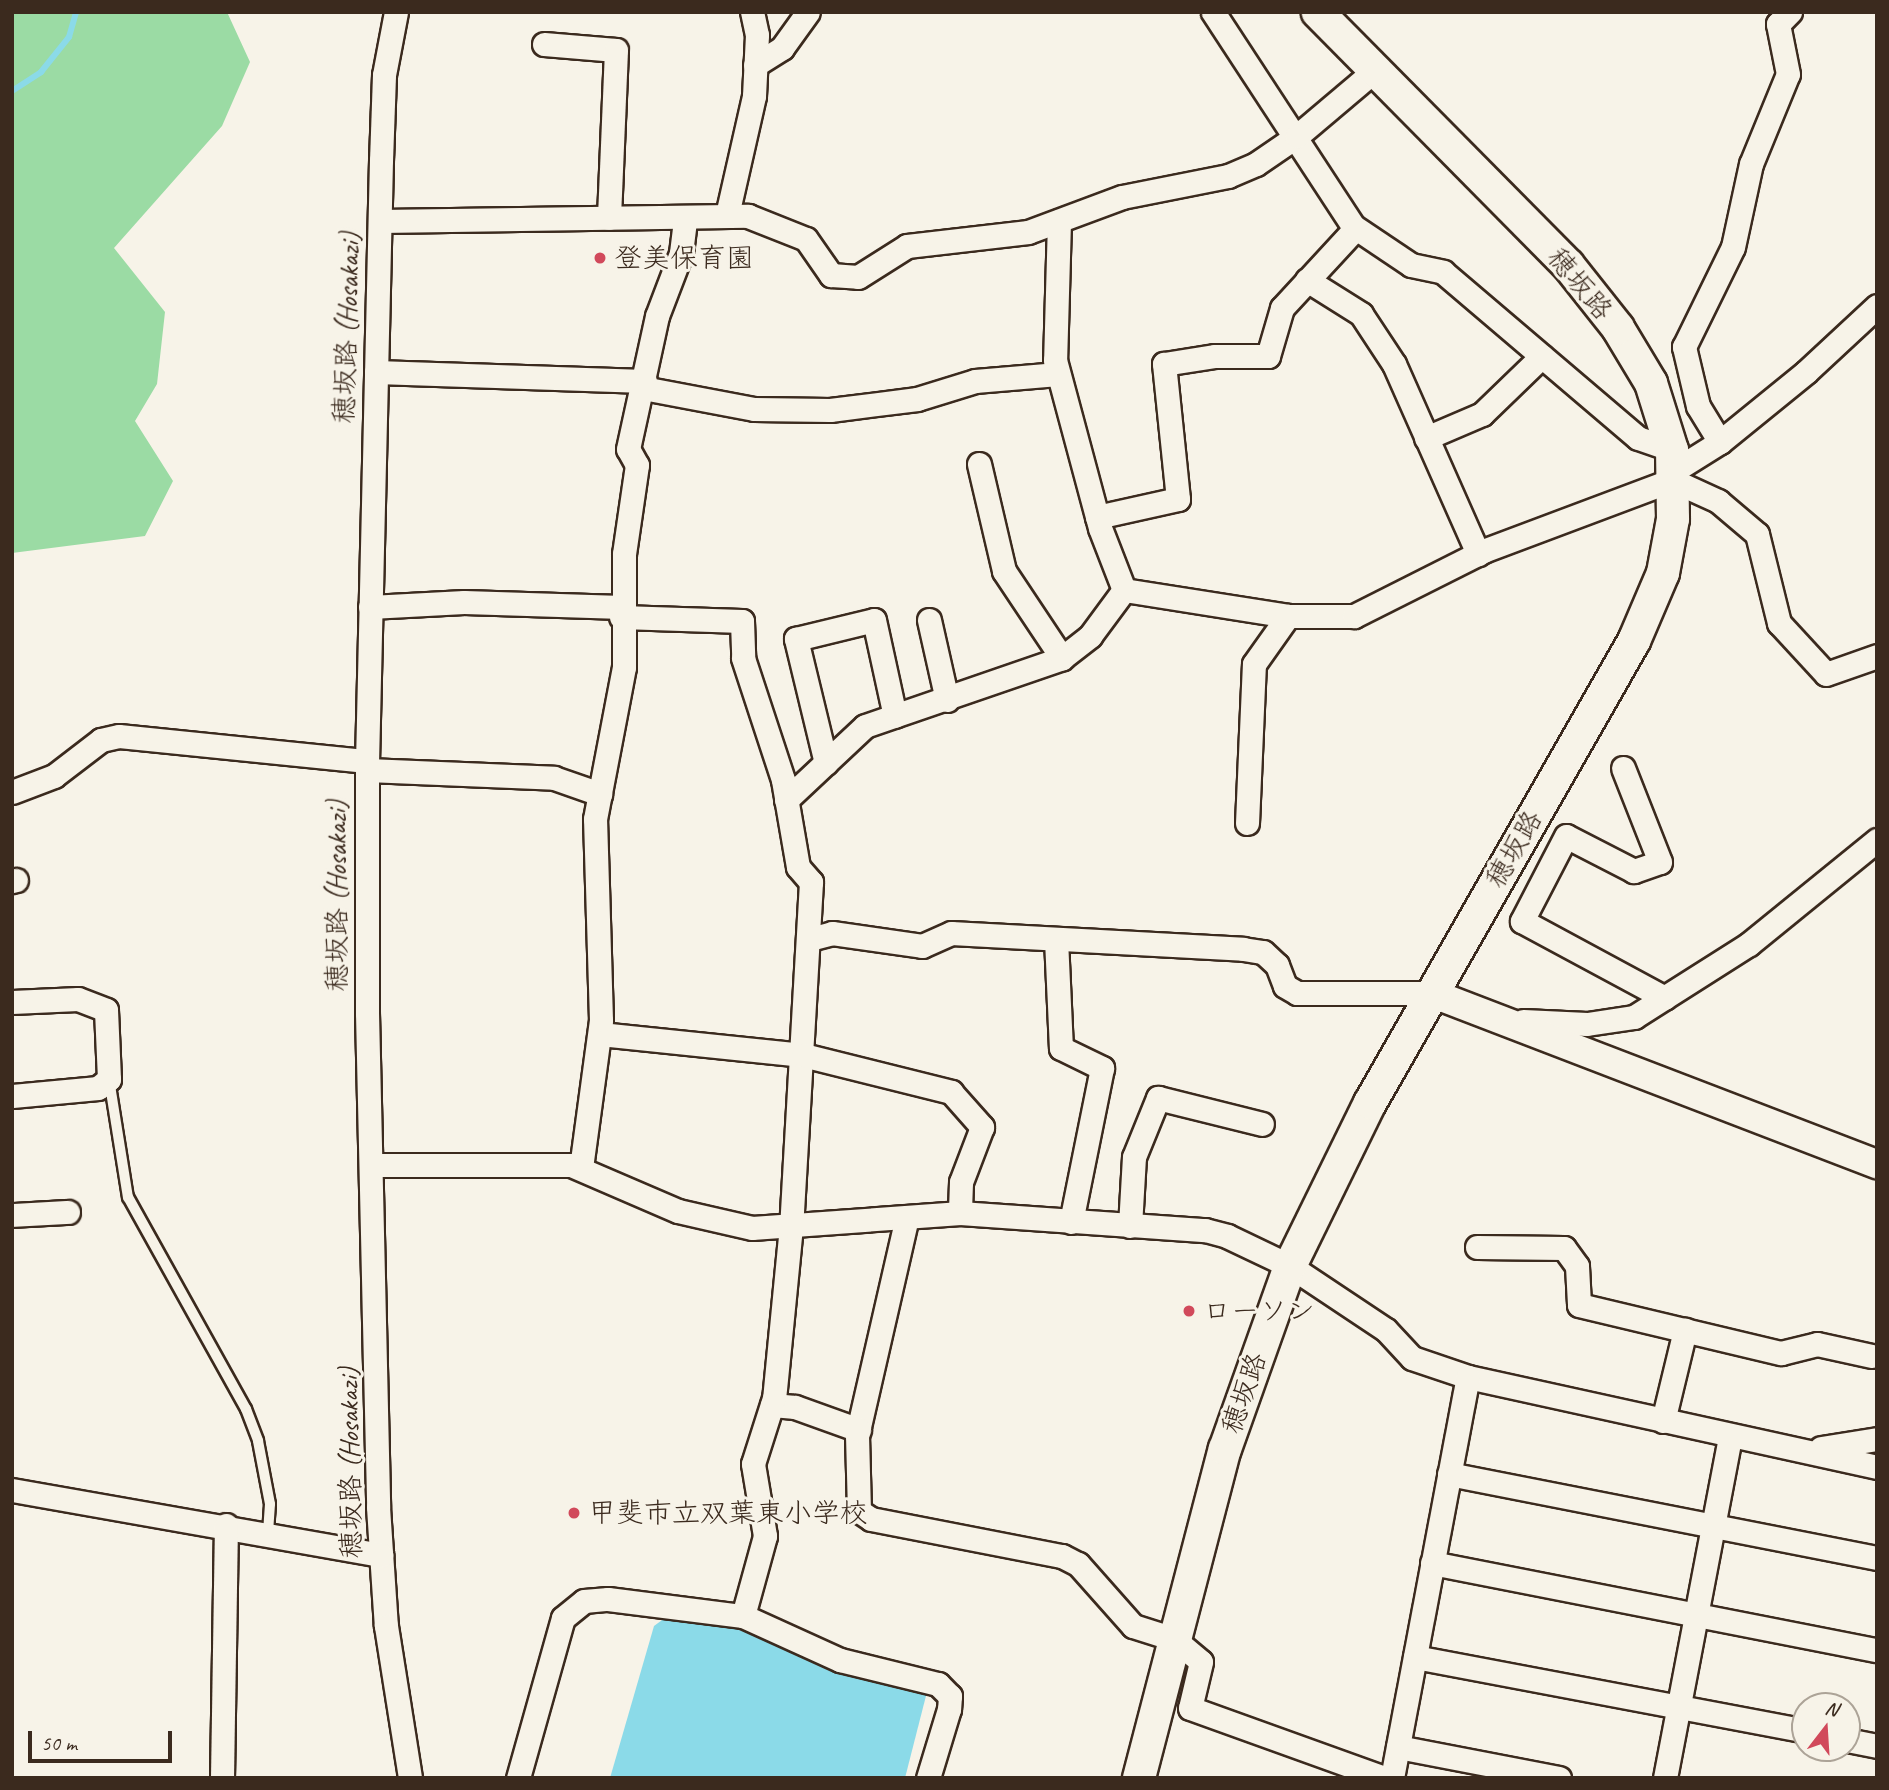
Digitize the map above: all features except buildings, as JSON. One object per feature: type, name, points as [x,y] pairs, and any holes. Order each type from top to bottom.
[{"type":"main road","name":"穂坂路","points":[[1139,1778],[1225,1449],[1290,1266],[1370,1103],[1634,641],[1663,573],[1672,519],[1672,467],[1651,383],[1618,328],[1568,265],[1318,12]]},
{"type":"street","name":"穂坂路 (Hosakazi)","points":[[396,12],[384,75],[367,766],[371,1165],[381,1555],[386,1626],[410,1778]]},
{"type":"street","points":[[727,215],[754,96],[752,12]]},
{"type":"street","points":[[755,65],[782,48],[808,12]]},
{"type":"street","points":[[1213,12],[1356,229],[1412,265],[1443,272],[1672,467],[1757,534],[1779,623],[1826,674],[1877,656]]},
{"type":"street","points":[[1720,442],[1698,406],[1685,348],[1733,247],[1751,164],[1788,74],[1778,24],[1790,12]]},
{"type":"street","points":[[544,44],[616,50],[609,218]]},
{"type":"street","points":[[380,221],[685,219],[727,215],[788,228],[806,239],[831,275],[858,277],[908,246],[1028,232],[1122,197],[1228,176],[1256,164],[1297,136],[1375,70]]},
{"type":"street","points":[[581,1168],[600,1034],[595,840],[600,794],[624,667],[624,554],[637,465],[628,449],[665,285],[681,253],[685,219]]},
{"type":"street","points":[[1059,221],[1053,334],[1058,374],[1097,517],[1124,590]]},
{"type":"street","points":[[1097,517],[1178,499],[1164,364],[1215,356],[1268,356],[1282,309],[1356,229]]},
{"type":"street","points":[[1307,280],[1361,314],[1394,364],[1478,554]]},
{"type":"street","points":[[1124,590],[1288,616],[1354,616],[1478,554],[1672,467],[1720,442],[1806,372],[1877,306]]},
{"type":"street","points":[[1426,438],[1482,414],[1542,356]]},
{"type":"street","points":[[376,372],[644,384],[754,409],[830,410],[917,400],[975,382],[1058,374]]},
{"type":"street","points":[[979,464],[1004,571],[1062,658]]},
{"type":"street","points":[[786,800],[865,726],[947,700],[1062,658],[1090,636],[1124,590]]},
{"type":"street","points":[[370,607],[464,602],[742,621],[743,658],[786,800],[798,867],[811,882],[810,939],[791,1226],[772,1405],[753,1464],[765,1536],[743,1616]]},
{"type":"street","points":[[1247,823],[1254,664],[1288,616]]},
{"type":"street","points":[[826,763],[796,639],[874,620],[895,716]]},
{"type":"street","points":[[929,620],[947,700]]},
{"type":"street","points":[[12,792],[54,776],[101,740],[119,736],[367,766],[554,778],[600,794]]},
{"type":"street","points":[[1623,768],[1660,862],[1634,871],[1566,836],[1522,921],[1665,998]]},
{"type":"street","points":[[1486,1014],[1545,1025],[1587,1024],[1634,1017],[1749,944],[1877,839]]},
{"type":"street","points":[[810,939],[832,933],[906,946],[922,946],[951,933],[1263,952],[1277,964],[1285,986],[1297,993],[1431,993],[1877,1164]]},
{"type":"street","points":[[1056,939],[1061,1048],[1102,1068],[1070,1222]]},
{"type":"street","points":[[12,1002],[78,999],[106,1010],[109,1079],[98,1088],[12,1096]]},
{"type":"street","points":[[600,1034],[803,1055],[951,1092],[982,1127],[961,1182],[960,1213]]},
{"type":"street","points":[[1130,1226],[1135,1157],[1158,1098],[1262,1124]]},
{"type":"street","points":[[371,1165],[581,1168],[678,1211],[752,1228],[960,1213],[1227,1236],[1290,1266],[1386,1330],[1412,1358],[1468,1377],[1877,1467]]},
{"type":"street","points":[[12,1215],[68,1212]]},
{"type":"street","points":[[906,1217],[859,1430],[861,1461],[855,1494],[859,1511],[871,1519],[1062,1556],[1078,1564],[1133,1626],[1174,1639],[1201,1662],[1190,1708],[1384,1778]]},
{"type":"street","points":[[1476,1247],[1564,1248],[1577,1266],[1580,1305],[1781,1353],[1817,1344],[1872,1356]]},
{"type":"street","points":[[1663,1421],[1685,1330]]},
{"type":"street","points":[[1392,1778],[1468,1377]]},
{"type":"street","points":[[772,1405],[808,1411],[859,1430]]},
{"type":"street","points":[[1665,1778],[1730,1436]]},
{"type":"street","points":[[1790,1449],[1842,1447],[1877,1439]]},
{"type":"street","points":[[1449,1474],[1877,1558]]},
{"type":"street","points":[[12,1490],[226,1525],[381,1555]]},
{"type":"street","points":[[222,1778],[226,1525]]},
{"type":"street","points":[[1433,1563],[1877,1650]]},
{"type":"street","points":[[519,1778],[563,1618],[584,1601],[608,1599],[743,1616],[839,1660],[939,1685],[950,1696],[928,1778]]},
{"type":"street","points":[[1415,1657],[1791,1728]]},
{"type":"street","points":[[1398,1747],[1559,1778]]},
{"type":"lane","points":[[109,1079],[128,1197],[246,1409],[258,1441],[270,1504],[268,1533]]},
{"type":"green space","points":[[12,12],[227,12],[250,62],[222,126],[114,248],[165,312],[157,384],[135,421],[173,481],[145,536],[12,553]]},
{"type":"water","points":[[673,1612],[742,1625],[928,1688],[905,1778],[610,1778],[654,1626]]},
{"type":"waterway","points":[[12,91],[41,72],[69,37],[76,12]]},
{"type":"place","name":"登美保育園","points":[[600,258]]},
{"type":"place","name":"ローソン","points":[[1189,1311]]},
{"type":"place","name":"甲斐市立双葉東小学校","points":[[574,1513]]}]
